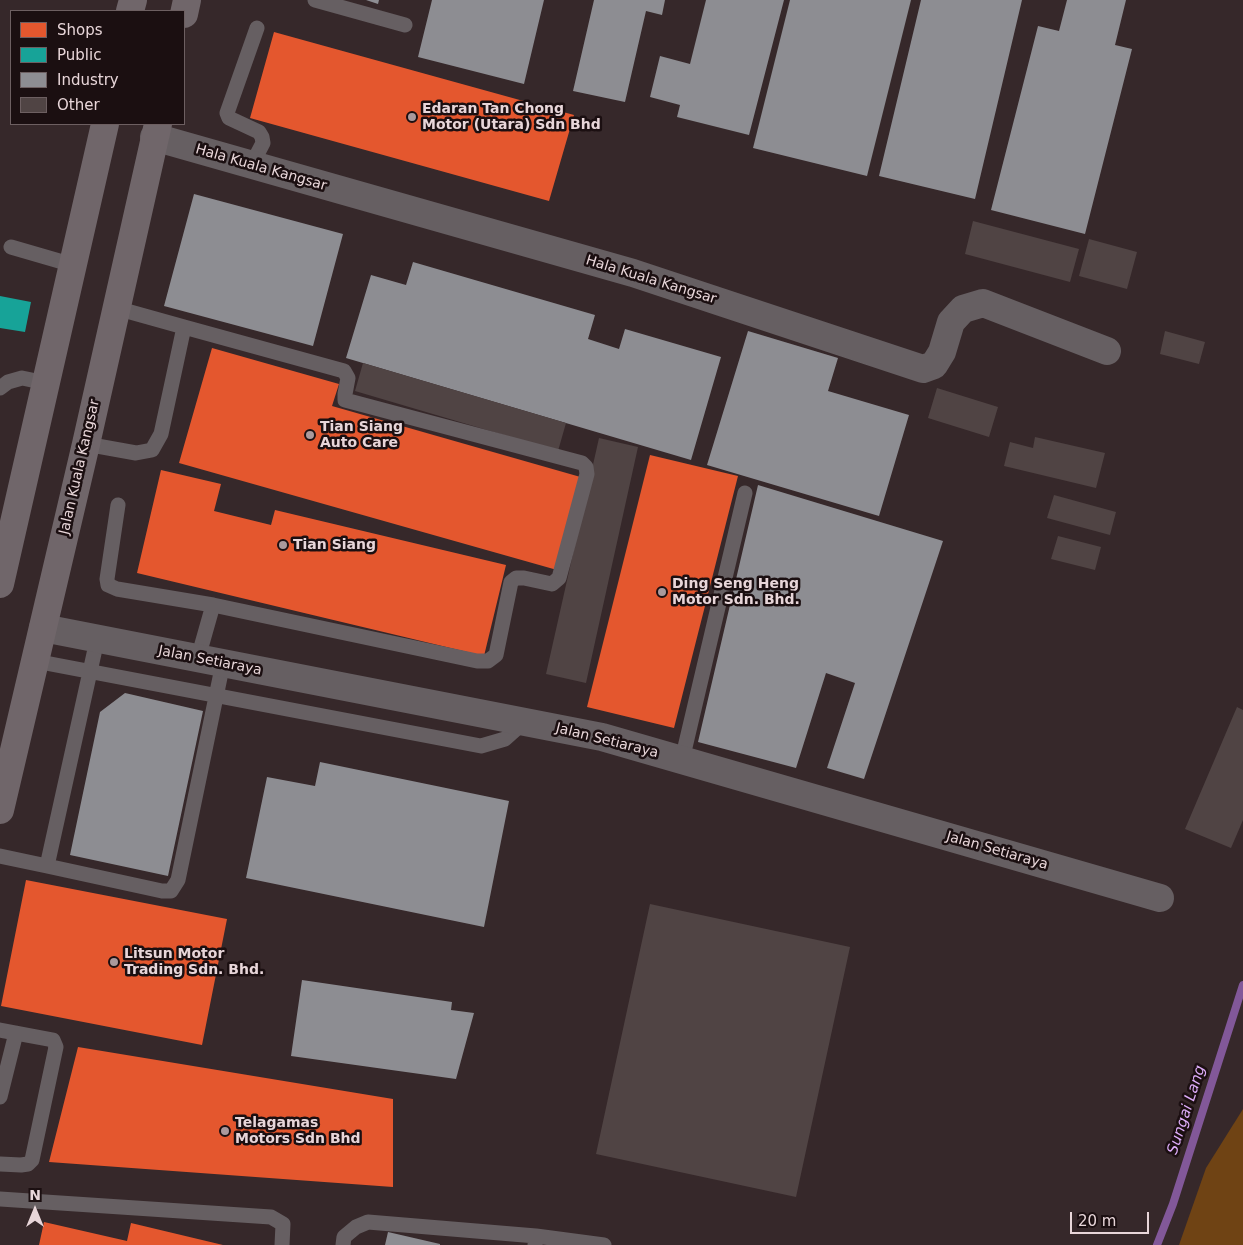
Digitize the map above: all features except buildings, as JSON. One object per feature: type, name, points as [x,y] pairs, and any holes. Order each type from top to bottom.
[{"type":"highway","points":[[1,579],[105,125]]},
{"type":"highway","name":"Jalan Kuala Kangsar","points":[[0,810],[86,444],[156,130]]},
{"type":"street","name":"Hala Kuala Kangsar","points":[[156,130],[251,166],[633,273],[923,369],[934,365],[942,352],[951,322],[963,309],[982,303],[1107,351]]},
{"type":"street","name":"Jalan Setiaraya","points":[[43,628],[602,737],[1160,898]]},
{"type":"lane","points":[[315,0],[405,25]]},
{"type":"lane","points":[[251,166],[262,143],[262,136],[260,132],[229,118],[227,113],[257,28]]},
{"type":"lane","points":[[11,247],[73,265]]},
{"type":"lane","points":[[116,308],[344,371],[348,378],[345,400],[582,463],[586,467],[587,474],[559,578],[552,584],[524,578],[516,578],[511,582],[496,655],[488,661],[477,661],[213,605],[117,589],[108,585],[107,579],[118,505]]},
{"type":"lane","points":[[86,444],[136,453],[152,450],[160,434],[184,327]]},
{"type":"lane","points":[[0,388],[8,382],[22,378],[46,383]]},
{"type":"lane","points":[[682,760],[745,493]]},
{"type":"lane","points":[[0,856],[162,892],[172,892],[178,880],[217,695],[211,660],[213,605]]},
{"type":"lane","points":[[47,866],[97,640]]},
{"type":"lane","points":[[35,661],[481,746],[505,738],[524,722]]},
{"type":"lane","points":[[0,1030],[53,1040],[56,1046],[32,1160],[28,1164],[21,1165],[0,1164]]},
{"type":"lane","points":[[0,1097],[6,1050],[16,1033]]},
{"type":"lane","points":[[0,1199],[271,1217],[284,1224],[282,1245]]},
{"type":"lane","points":[[343,1245],[344,1237],[356,1227],[368,1222],[535,1240],[604,1245]]},
{"type":"shaded area","points":[[1243,1109],[1243,1245],[1179,1245],[1206,1168]]},
{"type":"waterway","name":"Sungai Lang","points":[[1157,1245],[1173,1204],[1243,985]]},
{"type":"place","name":"Edaran Tan Chong Motor (Utara) Sdn Bhd","points":[[412,117]]},
{"type":"place","name":"Tian Siang Auto Care","points":[[310,435]]},
{"type":"place","name":"Tian Siang","points":[[283,545]]},
{"type":"place","name":"Ding Seng Heng Motor Sdn. Bhd.","points":[[662,592]]},
{"type":"place","name":"Litsun Motor Trading Sdn. Bhd.","points":[[114,962]]},
{"type":"place","name":"Telagamas Motors Sdn Bhd","points":[[225,1131]]}]
